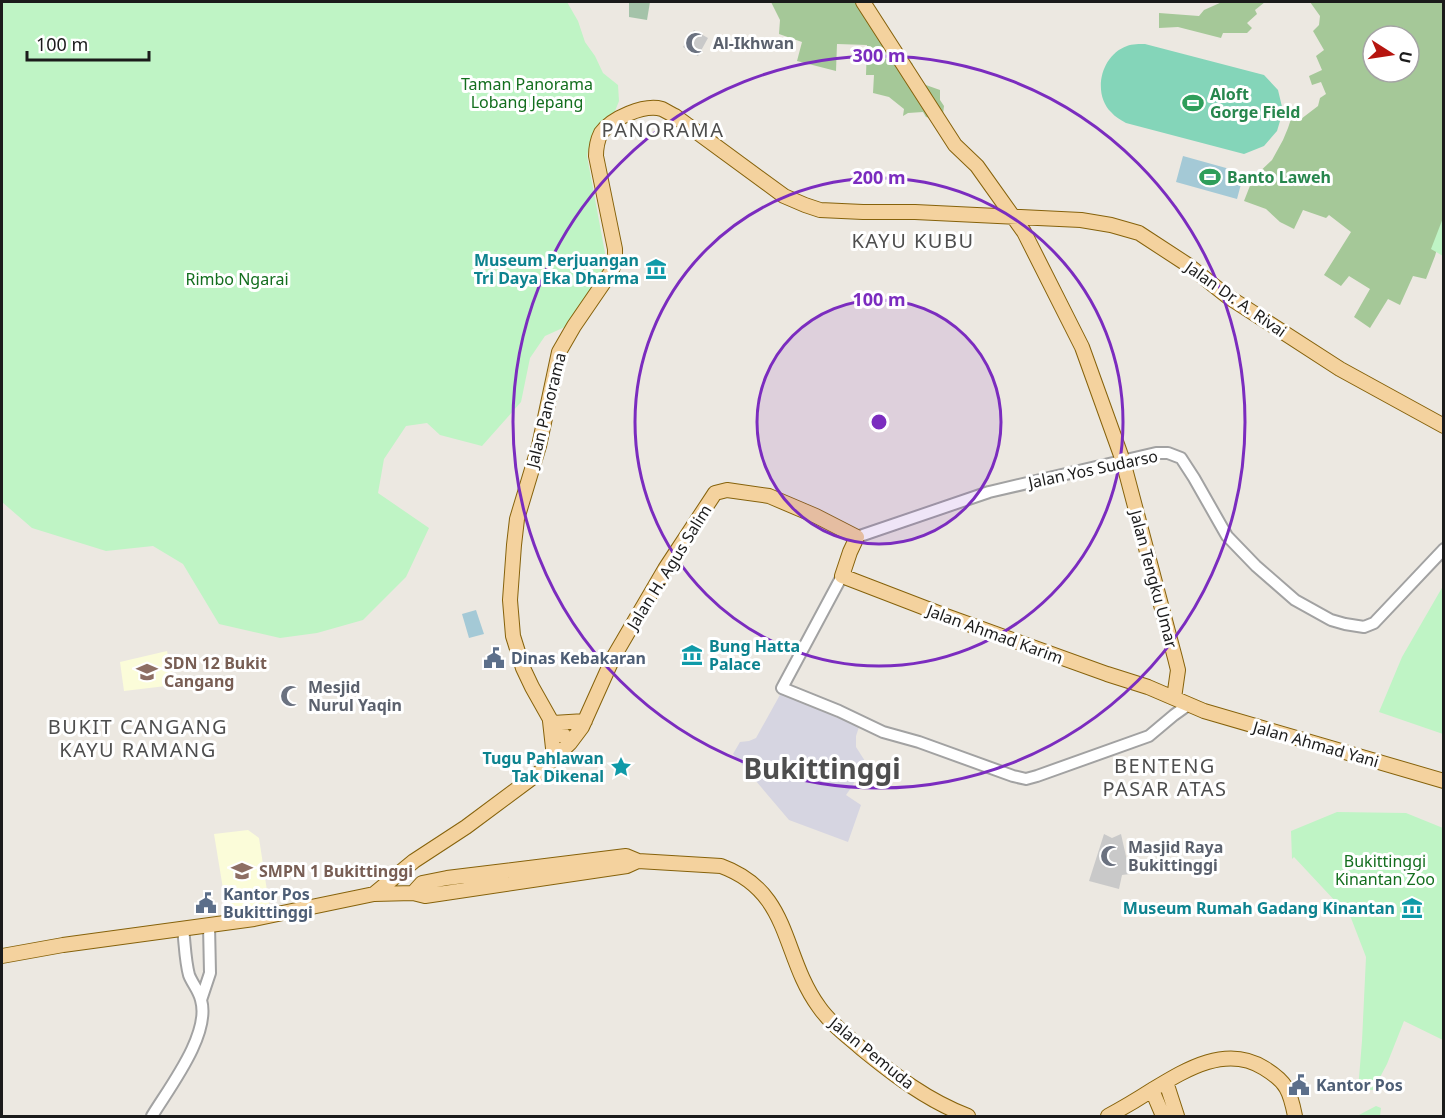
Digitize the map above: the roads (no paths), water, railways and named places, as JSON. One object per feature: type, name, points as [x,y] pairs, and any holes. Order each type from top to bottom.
[{"type":"main road","name":"Jalan Tengku Umar","points":[[863,2],[955,145],[977,166],[1024,232],[1082,347],[1123,461],[1178,670],[1174,698]]},
{"type":"main road","name":"Jalan Panorama","points":[[570,743],[552,721],[523,668],[513,636],[510,600],[517,519],[539,446],[559,352],[611,272],[615,262],[615,249],[596,156],[596,144],[606,128],[620,117],[631,113],[646,108],[661,109],[675,116],[784,196],[820,210],[1014,217]]},
{"type":"main road","name":"Jalan Dr. A. Rivai","points":[[1014,217],[1081,220],[1139,233],[1188,265],[1242,306],[1314,353],[1443,426]]},
{"type":"main road","name":"Jalan H. Agus Salim","points":[[374,894],[414,861],[466,827],[528,781],[577,735],[613,658],[665,568],[715,493],[727,490],[769,496],[857,537]]},
{"type":"main road","points":[[842,576],[857,537]]},
{"type":"main road","name":"Jalan Ahmad Karim","points":[[842,576],[946,616],[1148,687],[1188,705]]},
{"type":"main road","name":"Jalan Ahmad Yani","points":[[1188,705],[1443,781]]},
{"type":"main road","points":[[555,758],[552,721],[585,721]]},
{"type":"main road","name":"Jalan Pemuda","points":[[2,956],[274,915],[374,894],[413,893],[422,883],[447,878],[626,856],[638,861],[721,867],[734,871],[758,888],[784,929],[796,966],[806,987],[819,1008],[834,1024],[913,1088],[968,1116]]},
{"type":"main road","points":[[1108,1116],[1182,1071],[1212,1060],[1232,1058],[1244,1059],[1260,1065],[1274,1074],[1286,1086],[1295,1116]]},
{"type":"main road","points":[[1166,1082],[1177,1116]]},
{"type":"main road","points":[[1152,1090],[1162,1116]]},
{"type":"street","name":"Jalan Yos Sudarso","points":[[857,537],[989,492],[1156,453],[1168,453],[1180,458],[1227,536],[1295,600],[1331,620],[1364,627],[1374,622],[1443,549]]},
{"type":"street","points":[[842,576],[782,688],[883,732],[1026,779],[1149,736],[1188,705]]},
{"type":"street","points":[[201,1000],[210,974],[209,925]]},
{"type":"street","points":[[152,1116],[194,1047],[202,1017],[201,1000],[190,976],[183,929]]},
{"type":"water","name":"Banto Laweh","points":[[1183,156],[1244,173],[1237,199],[1176,182]]},
{"type":"water","points":[[476,610],[484,634],[469,638],[462,614]]},
{"type":"place","name":"Al-Ikhwan","points":[[696,43]]},
{"type":"place","name":"Aloft Gorge Field","points":[[1193,103]]},
{"type":"place","name":"Banto Laweh","points":[[1210,177]]},
{"type":"place","name":"Museum Perjuangan Tri Daya Eka Dharma","points":[[656,269]]},
{"type":"place","name":"Bung Hatta Palace","points":[[692,655]]},
{"type":"place","name":"Dinas Kebakaran","points":[[494,658]]},
{"type":"place","name":"SDN 12 Bukit Cangang","points":[[147,672]]},
{"type":"place","name":"Mesjid Nurul Yaqin","points":[[291,696]]},
{"type":"place","name":"Tugu Pahlawan Tak Dikenal","points":[[621,767]]},
{"type":"place","name":"Masjid Raya Bukittinggi","points":[[1111,856]]},
{"type":"place","name":"SMPN 1 Bukittinggi","points":[[242,871]]},
{"type":"place","name":"Kantor Pos Bukittinggi","points":[[206,903]]},
{"type":"place","name":"Museum Rumah Gadang Kinantan","points":[[1412,908]]},
{"type":"place","name":"Kantor Pos","points":[[1299,1085]]},
{"type":"district","name":"PANORAMA","points":[[663,129]]},
{"type":"district","name":"KAYU KUBU","points":[[913,240]]},
{"type":"district","name":"BUKIT CANGANG KAYU RAMANG","points":[[138,738]]},
{"type":"district","name":"Bukittinggi","points":[[822,768]]},
{"type":"district","name":"BENTENG PASAR ATAS","points":[[1165,776]]},
{"type":"park label","name":"Taman Panorama Lobang Jepang","points":[[527,93]]},
{"type":"park label","name":"Rimbo Ngarai","points":[[237,279]]},
{"type":"park label","name":"Bukittinggi Kinantan Zoo","points":[[1385,870]]}]
